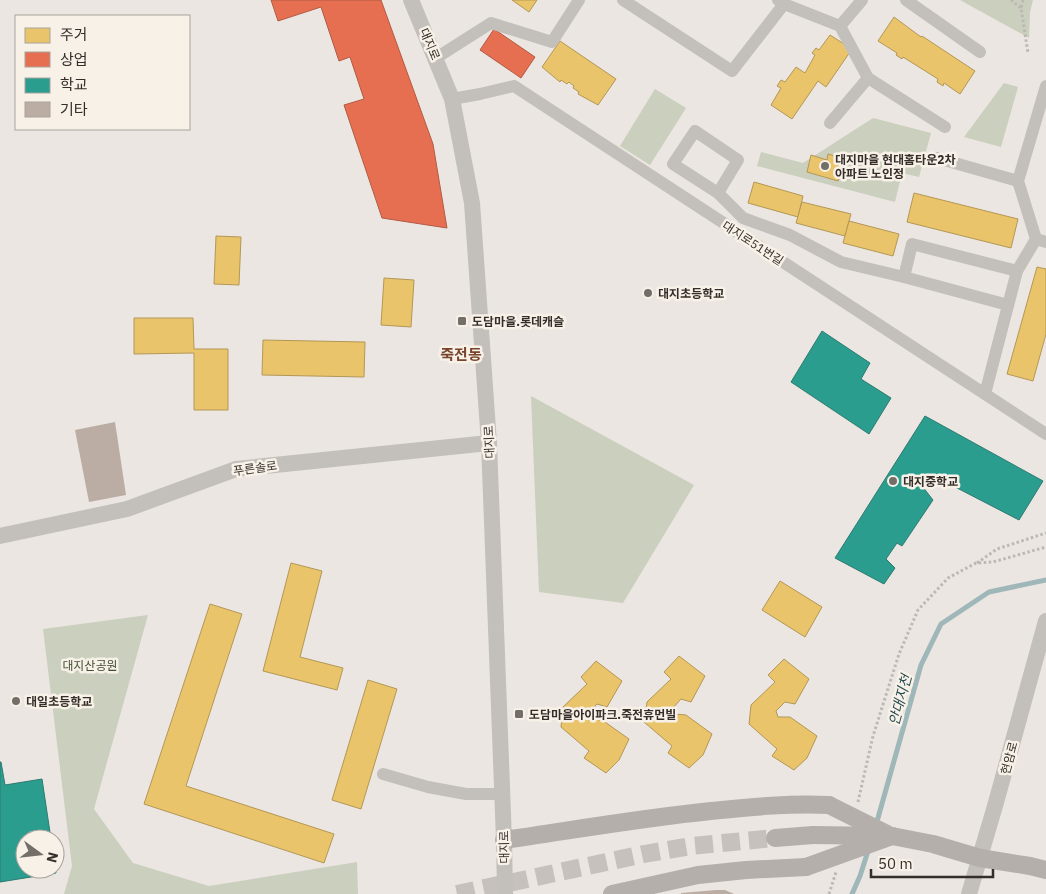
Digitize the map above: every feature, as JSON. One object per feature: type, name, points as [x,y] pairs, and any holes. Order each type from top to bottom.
[{"type":"main road","points":[[504,840],[681,814],[767,805],[807,804],[829,805],[892,836]]},
{"type":"main road","points":[[775,838],[813,835],[892,836],[932,844],[980,858],[1046,870]]},
{"type":"main road","points":[[612,894],[698,875],[806,867],[892,836]]},
{"type":"street","name":"대지로","points":[[411,0],[452,99],[472,203],[489,443],[503,794],[505,894]]},
{"type":"street","points":[[436,58],[491,23],[552,42],[579,0]]},
{"type":"street","points":[[623,0],[732,71],[781,2],[840,26],[868,78],[946,127]]},
{"type":"street","points":[[840,26],[862,0]]},
{"type":"street","points":[[906,0],[980,52]]},
{"type":"street","points":[[830,123],[868,78]]},
{"type":"street","name":"대지로51번길","points":[[452,99],[514,86],[1046,434]]},
{"type":"street","points":[[985,394],[1017,271],[1041,241],[1018,181],[1046,86]]},
{"type":"street","points":[[718,193],[738,160],[695,131],[673,164],[718,193],[743,218],[790,235],[841,262],[1008,305]]},
{"type":"street","points":[[936,158],[1018,181]]},
{"type":"street","points":[[904,278],[912,244],[1017,271]]},
{"type":"street","name":"푸른솔로","points":[[0,536],[127,509],[236,468],[489,443]]},
{"type":"street","name":"현암로","points":[[969,894],[1046,621]]},
{"type":"street","points":[[383,774],[428,787],[466,794],[503,794]]},
{"type":"path","points":[[1011,0],[1021,8]]},
{"type":"path","points":[[1024,0],[1021,8],[1028,53]]},
{"type":"path","points":[[857,804],[873,736],[899,654],[918,610],[948,578],[997,550],[1046,533]]},
{"type":"path","points":[[976,563],[994,562],[1046,547]]},
{"type":"path","points":[[829,894],[839,866]]},
{"type":"green space","points":[[960,0],[1033,0],[1030,12],[1029,38]]},
{"type":"green space","points":[[1004,83],[1018,87],[1001,147],[964,137]]},
{"type":"green space","points":[[655,89],[686,108],[650,165],[620,146]]},
{"type":"green space","points":[[873,118],[931,133],[919,177],[902,173],[895,202],[757,166],[761,152],[803,163]]},
{"type":"green space","points":[[531,396],[694,485],[623,603],[539,592]]},
{"type":"green space","name":"대지산공원","points":[[148,615],[94,809],[133,863],[209,886],[357,862],[358,894],[64,894],[72,866],[43,629]]},
{"type":"building: 주거","points":[[512,0],[537,0],[529,12]]},
{"type":"building: 주거","points":[[894,17],[921,37],[975,71],[960,94],[944,83],[943,86],[937,82],[938,79],[903,57],[902,59],[896,55],[897,53],[878,41]]},
{"type":"building: 주거","points":[[830,35],[852,49],[826,87],[818,81],[792,119],[771,105],[781,88],[777,86],[781,80],[785,82],[796,67],[805,73],[815,55],[812,53],[816,48],[819,50]]},
{"type":"building: 주거","points":[[560,41],[616,79],[598,105],[578,94],[579,92],[569,82],[567,84],[561,80],[560,82],[542,67]]},
{"type":"building: 주거","name":"대지마을 현대홈타운2차 아파트 노인정","points":[[828,154],[844,159],[838,181],[807,172],[811,155],[827,160]]},
{"type":"building: 주거","points":[[754,182],[803,196],[798,217],[748,203]]},
{"type":"building: 주거","points":[[914,193],[1018,219],[1011,248],[907,222]]},
{"type":"building: 주거","points":[[802,202],[851,214],[845,236],[796,223]]},
{"type":"building: 주거","points":[[849,221],[899,234],[893,256],[843,243]]},
{"type":"building: 주거","points":[[216,236],[241,237],[239,285],[214,284]]},
{"type":"building: 주거","points":[[1037,267],[1046,269],[1046,334],[1033,381],[1007,374]]},
{"type":"building: 주거","points":[[384,278],[414,280],[411,327],[381,325]]},
{"type":"building: 주거","points":[[134,318],[193,318],[194,349],[228,349],[228,410],[194,410],[194,353],[134,354]]},
{"type":"building: 주거","points":[[263,340],[365,342],[364,377],[262,375]]},
{"type":"building: 주거","points":[[291,563],[322,571],[300,657],[343,668],[337,690],[263,671]]},
{"type":"building: 주거","points":[[780,581],[822,607],[805,637],[762,610]]},
{"type":"building: 주거","points":[[210,604],[242,614],[186,786],[334,834],[324,863],[144,804]]},
{"type":"building: 주거","points":[[679,656],[705,676],[691,702],[681,699],[672,709],[674,714],[686,715],[712,734],[703,755],[689,768],[668,753],[672,746],[644,722],[647,702],[671,679],[664,672]]},
{"type":"building: 주거","points":[[784,659],[809,679],[795,704],[785,702],[776,711],[778,717],[790,717],[817,736],[807,758],[794,770],[772,756],[777,749],[749,724],[751,705],[775,682],[768,675]]},
{"type":"building: 주거","points":[[596,661],[622,681],[607,707],[597,704],[588,714],[591,719],[602,720],[629,739],[619,760],[606,773],[584,758],[589,751],[561,727],[563,707],[587,684],[581,677]]},
{"type":"building: 주거","points":[[368,680],[397,689],[361,809],[332,800]]},
{"type":"building: 상업","points":[[271,0],[381,0],[433,144],[447,228],[382,218],[344,105],[364,99],[350,57],[339,61],[321,7],[278,21]]},
{"type":"building: 상업","points":[[494,29],[535,57],[521,78],[480,50]]},
{"type":"building: 학교","points":[[822,331],[870,363],[861,379],[891,398],[869,434],[791,382]]},
{"type":"building: 학교","points":[[925,416],[1043,481],[1019,520],[930,474],[922,486],[933,500],[902,546],[897,543],[886,559],[895,568],[884,584],[835,558]]},
{"type":"building: 학교","points":[[1,762],[5,785],[42,779],[50,829],[15,829],[15,879],[19,879],[0,882]]},
{"type":"building: 기타","points":[[115,422],[126,495],[89,502],[75,430]]},
{"type":"building: 기타","points":[[725,890],[734,894],[681,894],[681,893]]},
{"type":"waterway","name":"안대지천","points":[[876,825],[921,665],[941,624],[989,592],[1046,580]]},
{"type":"waterway","name":"안대지천","points":[[852,894],[869,848]]},
{"type":"tunnel","points":[[457,894],[644,854],[691,846],[775,838]]},
{"type":"place","name":"대지마을 현대홈타운2차 아파트 노인정","points":[[825,166]]},
{"type":"place","name":"대지초등학교","points":[[648,293]]},
{"type":"place","name":"도담마을.롯데캐슬","points":[[462,321]]},
{"type":"place","name":"대지중학교","points":[[893,481]]},
{"type":"place","name":"대일초등학교","points":[[16,701]]},
{"type":"place","name":"도담마을아이파크.죽전휴먼빌","points":[[519,714]]},
{"type":"district","name":"죽전동","points":[[461,354]]}]
